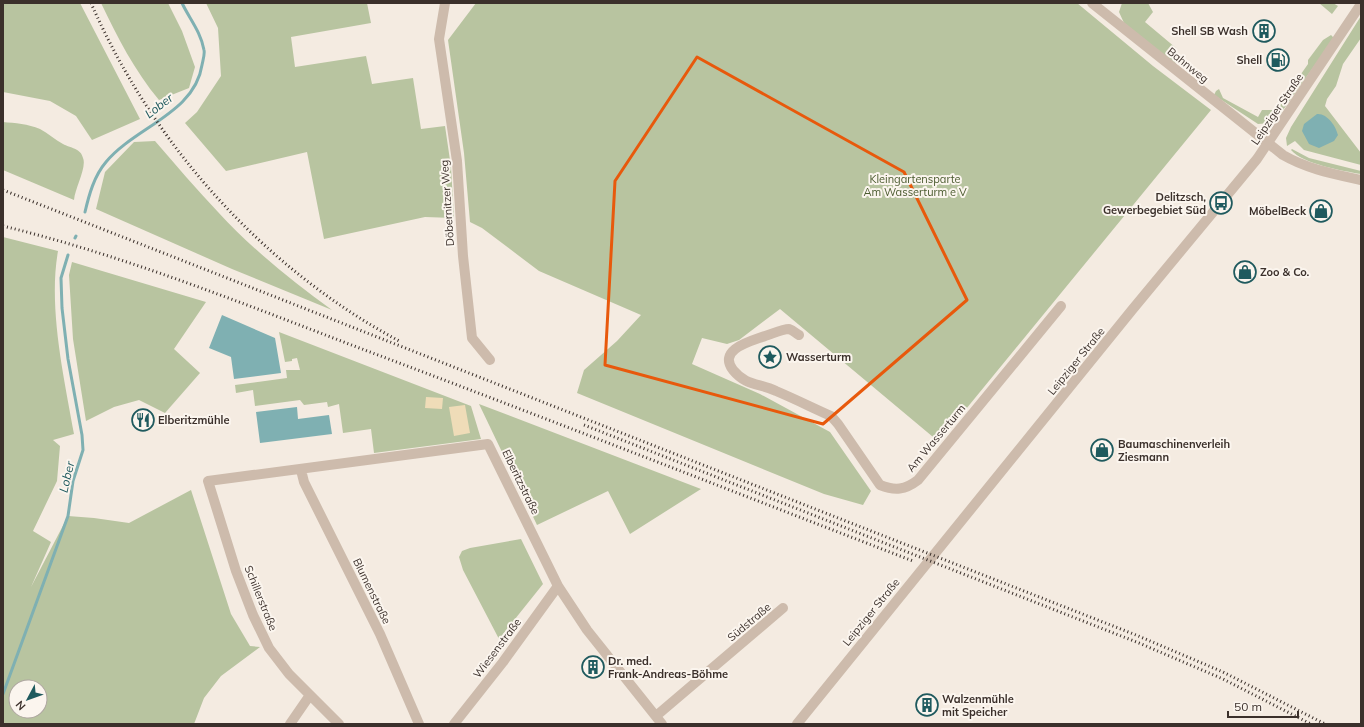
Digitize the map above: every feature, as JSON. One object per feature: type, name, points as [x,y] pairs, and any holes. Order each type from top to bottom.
[{"type":"street","name":"Döbernitzer Weg","points":[[445,3],[439,39],[457,161],[463,256],[472,338],[490,360]]},
{"type":"street","name":"Bahnweg","points":[[1092,3],[1268,144],[1295,162],[1361,180]]},
{"type":"street","points":[[1103,11],[1109,3]]},
{"type":"street","name":"Leipziger Straße","points":[[797,724],[1268,144],[1361,4]]},
{"type":"street","name":"Am Wasserturm","points":[[799,335],[789,329],[782,330],[740,345],[731,352],[729,359],[732,368],[741,378],[756,386],[774,390],[831,416],[880,485],[890,489],[900,490],[910,486],[918,480],[1061,306]]},
{"type":"street","name":"Elberitzstraße","points":[[208,481],[302,470],[488,444],[558,586],[587,630],[659,720]]},
{"type":"street","name":"Blumenstraße","points":[[302,470],[304,482],[380,634],[419,724]]},
{"type":"street","name":"Schillerstraße","points":[[208,481],[236,571],[253,615],[269,648],[289,674],[339,724]]},
{"type":"street","name":"Wiesenstraße","points":[[454,724],[503,662],[558,586]]},
{"type":"street","name":"Südstraße","points":[[659,720],[783,608]]},
{"type":"street","points":[[290,724],[310,695]]},
{"type":"highlighted area","points":[[697,57],[904,172],[967,300],[823,424],[605,365],[615,181]]},
{"type":"green space","points":[[3,3],[80,3],[140,119],[92,140],[76,116],[50,101],[3,92]]},
{"type":"green space","points":[[101,3],[168,3],[182,31],[195,67],[189,88],[159,100],[134,65]]},
{"type":"green space","points":[[206,3],[367,3],[371,23],[291,37],[295,67],[366,56],[372,84],[413,78],[421,129],[445,126],[451,167],[454,218],[425,217],[324,239],[307,152],[226,171],[185,123],[197,112],[221,76],[218,28]]},
{"type":"green space","name":"Kleingartensparte Am Wasserturm e V","points":[[476,3],[1077,3],[1153,66],[1211,110],[939,442],[780,309],[739,340],[727,344],[702,338],[692,364],[760,394],[830,432],[871,491],[863,505],[824,494],[577,393],[584,370],[617,341],[641,315],[539,271],[482,228],[470,222],[464,153],[448,40]]},
{"type":"green space","points":[[1122,3],[1148,3],[1153,12],[1145,22],[1176,48],[1178,61],[1175,64],[1124,23],[1119,12]]},
{"type":"green space","points":[[1319,3],[1333,3],[1338,6],[1332,14]]},
{"type":"green space","points":[[1361,16],[1361,38],[1343,64],[1336,86],[1327,99],[1325,106],[1361,153],[1361,165],[1304,150],[1295,141],[1287,146],[1286,138],[1291,127]]},
{"type":"green space","points":[[1331,35],[1334,38],[1281,113],[1270,123],[1258,124],[1214,95],[1219,89],[1223,98],[1258,117],[1262,110],[1276,110],[1308,64],[1308,60],[1323,40]]},
{"type":"green space","points":[[3,122],[35,127],[80,152],[84,162],[74,200],[3,170]]},
{"type":"green space","points":[[155,141],[202,195],[258,252],[332,310],[232,269],[96,209],[105,172],[134,142]]},
{"type":"green space","points":[[1292,149],[1309,158],[1361,171],[1361,174],[1334,169],[1314,163],[1297,155],[1291,150]]},
{"type":"green space","points":[[3,237],[58,251],[55,273],[55,296],[58,342],[74,434],[53,440],[60,446],[57,481],[33,531],[51,542],[31,587],[68,516],[129,523],[191,490],[231,614],[250,646],[260,647],[221,676],[204,698],[194,724],[3,724]]},
{"type":"green space","points":[[72,262],[206,302],[174,349],[200,373],[165,413],[139,400],[114,407],[86,421],[73,339],[69,275]]},
{"type":"green space","points":[[279,332],[471,406],[481,439],[374,453],[371,429],[343,433],[339,404],[328,407],[327,402],[304,405],[300,400],[255,406],[253,390],[236,393],[235,385],[287,378],[286,370],[300,370],[297,358],[292,359],[292,361],[285,362]]},
{"type":"green space","points":[[479,404],[701,489],[630,534],[608,491],[537,525]]},
{"type":"green space","points":[[521,539],[543,584],[499,639],[463,570],[459,557],[462,551],[470,548]]},
{"type":"sand","points":[[426,397],[443,398],[442,409],[425,408]]},
{"type":"sand","points":[[465,405],[470,433],[454,436],[449,407]]},
{"type":"water","points":[[1317,114],[1321,114],[1328,118],[1338,135],[1334,141],[1319,148],[1309,144],[1302,131],[1304,124]]},
{"type":"water","points":[[222,315],[275,338],[281,373],[234,379],[231,357],[209,348]]},
{"type":"water","points":[[297,407],[298,419],[329,415],[332,434],[260,443],[256,412]]},
{"type":"waterway","name":"Lober","points":[[85,212],[95,179],[106,162],[132,139],[176,108],[197,82],[202,65],[204,50],[198,31],[182,3]]},
{"type":"waterway","name":"Lober","points":[[3,694],[68,516],[73,481],[83,450],[82,435],[68,359],[62,308],[61,278],[68,255]]},
{"type":"railway","points":[[91,3],[117,55],[146,106],[180,153],[218,198],[259,240],[303,278],[351,312],[401,342]]},
{"type":"railway","points":[[3,190],[1136,635],[1223,672],[1325,724]]},
{"type":"railway","points":[[3,226],[49,238],[140,266],[229,298],[913,561]]},
{"type":"railway","points":[[584,425],[1139,643],[1223,679],[1311,724]]},
{"type":"place","name":"Shell SB Wash","points":[[1264,31]]},
{"type":"place","name":"Shell","points":[[1278,60]]},
{"type":"place","name":"Delitzsch, Gewerbegebiet Süd","points":[[1221,203]]},
{"type":"place","name":"MöbelBeck","points":[[1321,211]]},
{"type":"place","name":"Zoo & Co.","points":[[1245,272]]},
{"type":"place","name":"Wasserturm","points":[[770,357]]},
{"type":"place","name":"Elberitzmühle","points":[[143,420]]},
{"type":"place","name":"Baumaschinenverleih Ziesmann","points":[[1102,450]]},
{"type":"place","name":"Dr. med. Frank-Andreas-Böhme","points":[[593,667]]},
{"type":"place","name":"Walzenmühle mit Speicher","points":[[927,705]]}]
